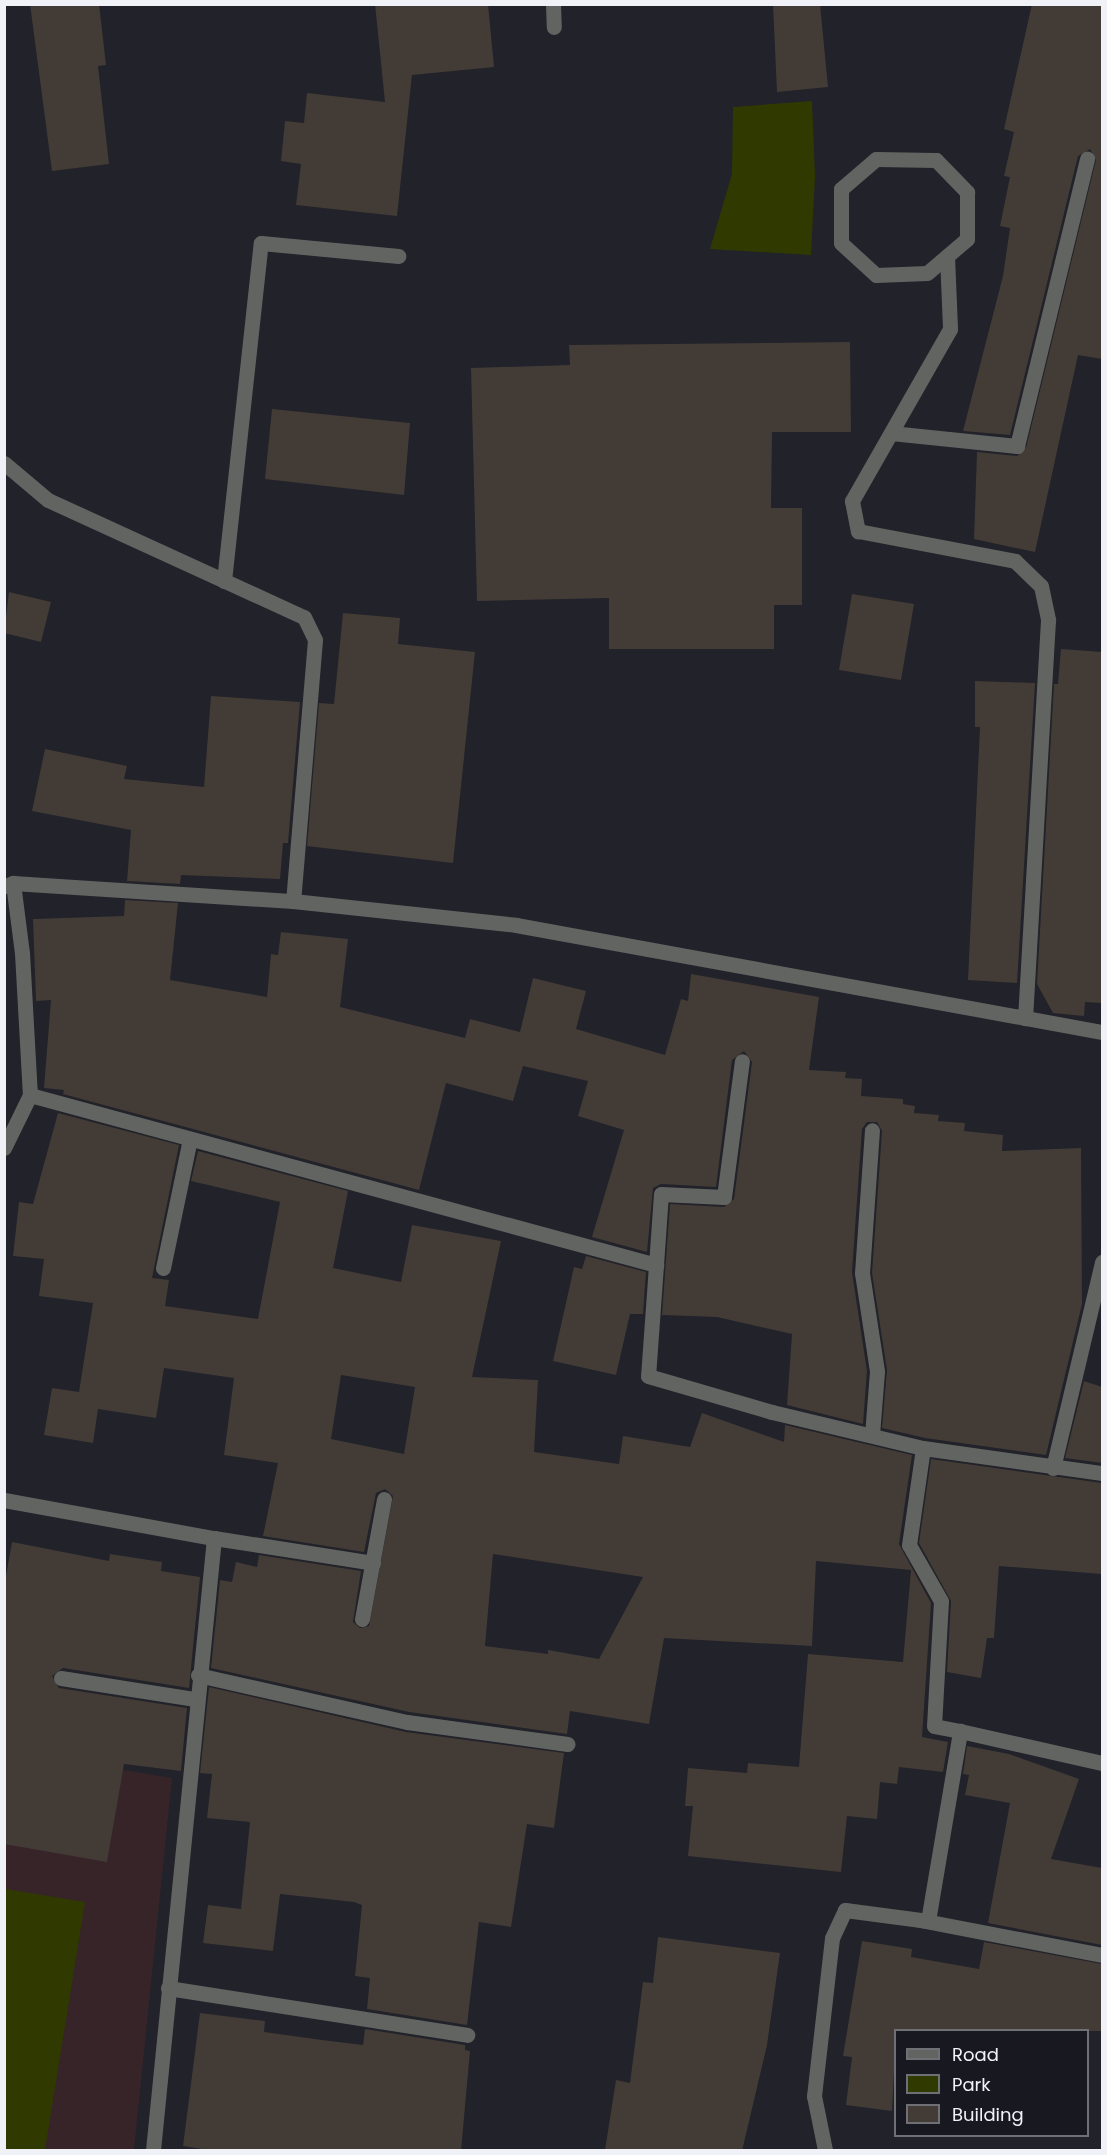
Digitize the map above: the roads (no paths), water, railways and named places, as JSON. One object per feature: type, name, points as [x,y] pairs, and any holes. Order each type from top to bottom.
[{"type":"street","points":[[553,4],[554,27]]},
{"type":"street","points":[[891,433],[1017,446],[1087,158]]},
{"type":"street","points":[[876,159],[936,160],[967,192],[967,239],[947,256],[927,273],[876,275],[841,243],[841,189],[876,159]]},
{"type":"street","points":[[224,581],[261,243],[398,256]]},
{"type":"street","points":[[947,256],[950,329],[852,501],[858,531],[1015,561],[1041,586],[1048,620],[1025,1018]]},
{"type":"street","points":[[4,462],[48,500],[304,617],[315,640],[293,901]]},
{"type":"street","points":[[4,1148],[30,1095],[22,953],[9,884],[293,901],[516,925],[1102,1032]]},
{"type":"street","points":[[742,1061],[724,1197],[661,1194],[648,1376],[923,1448],[1053,1468],[1102,1473]]},
{"type":"street","points":[[30,1095],[656,1265]]},
{"type":"street","points":[[872,1130],[862,1273],[877,1371],[872,1435]]},
{"type":"street","points":[[163,1268],[190,1139]]},
{"type":"street","points":[[1053,1468],[1102,1262]]},
{"type":"street","points":[[923,1448],[909,1545],[941,1601],[934,1726],[1102,1763]]},
{"type":"street","points":[[362,1619],[384,1499]]},
{"type":"street","points":[[4,1500],[214,1538],[373,1563]]},
{"type":"street","points":[[153,2151],[195,1699],[214,1538]]},
{"type":"street","points":[[198,1675],[407,1722],[568,1744]]},
{"type":"street","points":[[61,1678],[195,1699]]},
{"type":"street","points":[[825,2151],[814,2096],[832,1938],[845,1910],[928,1921],[960,1731]]},
{"type":"street","points":[[913,1919],[1102,1955]]},
{"type":"street","points":[[168,1988],[467,2035]]}]
